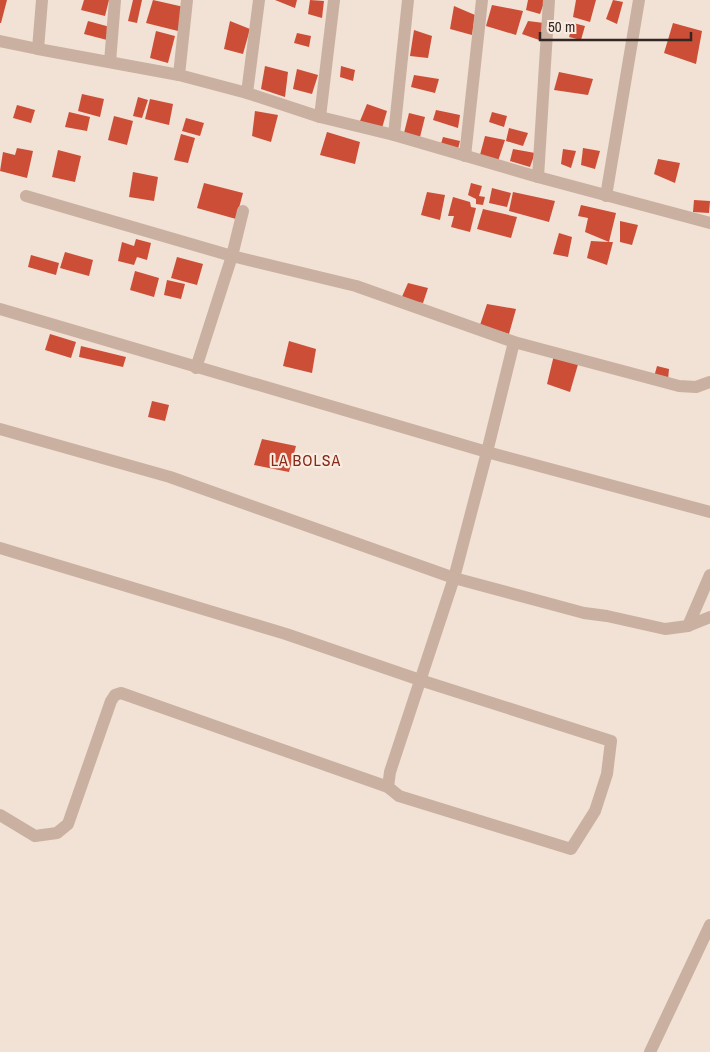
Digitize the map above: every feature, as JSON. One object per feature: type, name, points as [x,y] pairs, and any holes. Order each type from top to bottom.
[{"type":"street","points":[[38,49],[42,0]]},
{"type":"street","points":[[110,62],[115,0]]},
{"type":"street","points":[[180,75],[187,0]]},
{"type":"street","points":[[246,93],[259,0]]},
{"type":"street","points":[[320,117],[334,0]]},
{"type":"street","points":[[394,135],[408,0]]},
{"type":"street","points":[[465,156],[482,0]]},
{"type":"street","points":[[538,177],[549,0]]},
{"type":"street","points":[[606,196],[639,0]]},
{"type":"street","points":[[0,40],[38,49],[180,75],[246,93],[320,117],[394,135],[606,196],[710,223]]},
{"type":"street","points":[[26,196],[232,256],[356,286],[514,342],[679,386],[696,387],[710,382]]},
{"type":"street","points":[[196,368],[232,256],[243,212]]},
{"type":"street","points":[[0,310],[488,452],[710,512]]},
{"type":"street","points":[[388,787],[390,772],[454,578],[488,452],[514,342]]},
{"type":"street","points":[[0,429],[170,477],[454,578],[584,614],[607,616],[665,629],[688,626],[710,617]]},
{"type":"street","points":[[0,548],[286,634],[420,680],[611,741],[607,774],[594,811],[571,849],[399,796],[388,787],[121,693],[114,695],[68,824],[57,833],[35,836],[0,815]]},
{"type":"street","points":[[688,626],[710,576]]},
{"type":"street","points":[[650,1052],[710,925]]},
{"type":"building","points":[[0,0],[7,0],[1,23],[0,23]]},
{"type":"building","points":[[84,0],[109,0],[105,16],[81,10]]},
{"type":"building","points":[[133,0],[142,0],[137,23],[128,21]]},
{"type":"building","points":[[153,0],[184,7],[178,31],[146,23]]},
{"type":"building","points":[[275,0],[297,0],[295,8]]},
{"type":"building","points":[[310,0],[324,1],[322,18],[308,14]]},
{"type":"building","points":[[528,0],[545,0],[540,14],[526,10]]},
{"type":"building","points":[[576,0],[596,0],[590,22],[573,17]]},
{"type":"building","points":[[613,0],[623,2],[617,24],[606,19]]},
{"type":"building","points":[[492,5],[523,11],[516,35],[486,26]]},
{"type":"building","points":[[454,6],[475,15],[472,35],[450,29]]},
{"type":"building","points":[[88,21],[110,27],[107,40],[84,34]]},
{"type":"building","points":[[230,21],[250,29],[243,54],[224,49]]},
{"type":"building","points":[[528,21],[544,23],[542,41],[522,34]]},
{"type":"building","points":[[573,23],[585,26],[581,40],[569,37]]},
{"type":"building","points":[[673,23],[702,31],[696,64],[664,53]]},
{"type":"building","points":[[414,30],[432,36],[428,58],[410,56]]},
{"type":"building","points":[[156,31],[175,36],[168,63],[150,58]]},
{"type":"building","points":[[297,33],[311,36],[309,47],[294,43]]},
{"type":"building","points":[[265,66],[288,72],[285,97],[261,89]]},
{"type":"building","points":[[341,66],[355,70],[353,81],[340,77]]},
{"type":"building","points":[[297,69],[318,75],[312,94],[293,89]]},
{"type":"building","points":[[559,72],[593,79],[588,95],[554,90]]},
{"type":"building","points":[[414,75],[439,79],[435,93],[411,87]]},
{"type":"building","points":[[82,94],[104,99],[100,117],[78,111]]},
{"type":"building","points":[[138,97],[148,100],[142,118],[133,116]]},
{"type":"building","points":[[150,99],[173,104],[169,125],[145,119]]},
{"type":"building","points":[[367,104],[387,111],[382,128],[360,121]]},
{"type":"building","points":[[17,105],[35,110],[31,123],[13,118]]},
{"type":"building","points":[[436,110],[460,115],[458,128],[433,120]]},
{"type":"building","points":[[255,111],[278,115],[271,142],[252,136]]},
{"type":"building","points":[[69,112],[90,117],[87,131],[65,127]]},
{"type":"building","points":[[492,112],[507,116],[504,127],[489,122]]},
{"type":"building","points":[[409,113],[425,117],[420,137],[404,133]]},
{"type":"building","points":[[114,116],[133,121],[127,145],[108,140]]},
{"type":"building","points":[[186,118],[204,123],[200,136],[182,131]]},
{"type":"building","points":[[509,128],[528,133],[523,146],[506,141]]},
{"type":"building","points":[[327,132],[360,142],[355,164],[320,155]]},
{"type":"building","points":[[181,134],[195,138],[188,163],[174,160]]},
{"type":"building","points":[[485,136],[505,140],[498,161],[480,155]]},
{"type":"building","points":[[443,137],[460,141],[457,153],[440,147]]},
{"type":"building","points":[[17,148],[33,151],[27,178],[0,171],[3,152],[15,155]]},
{"type":"building","points":[[583,148],[600,151],[595,169],[581,165]]},
{"type":"building","points":[[513,149],[535,153],[530,167],[510,161]]},
{"type":"building","points":[[563,149],[576,151],[571,168],[561,164]]},
{"type":"building","points":[[58,150],[81,156],[75,182],[52,177]]},
{"type":"building","points":[[658,159],[680,163],[675,183],[654,174]]},
{"type":"building","points":[[133,172],[158,177],[154,201],[129,197]]},
{"type":"building","points":[[204,183],[243,193],[236,219],[197,208]]},
{"type":"building","points":[[471,183],[482,186],[479,196],[485,197],[483,205],[476,204],[476,199],[468,195]]},
{"type":"building","points":[[492,188],[511,193],[507,207],[489,203]]},
{"type":"building","points":[[427,192],[445,195],[440,220],[421,215]]},
{"type":"building","points":[[513,192],[555,201],[549,222],[509,211]]},
{"type":"building","points":[[453,197],[470,202],[471,207],[476,208],[470,232],[451,227],[454,216],[448,216]]},
{"type":"building","points":[[694,200],[710,201],[709,213],[693,212]]},
{"type":"building","points":[[581,205],[616,213],[609,242],[585,232],[588,218],[578,216]]},
{"type":"building","points":[[483,209],[517,217],[511,238],[477,229]]},
{"type":"building","points":[[620,221],[638,225],[632,245],[620,242]]},
{"type":"building","points":[[559,233],[572,237],[568,257],[553,254]]},
{"type":"building","points":[[136,239],[151,243],[147,260],[137,257],[134,265],[118,261],[122,242],[134,246]]},
{"type":"building","points":[[591,241],[613,242],[607,265],[587,258]]},
{"type":"building","points":[[65,252],[93,260],[89,276],[60,268]]},
{"type":"building","points":[[31,255],[59,263],[56,275],[28,267]]},
{"type":"building","points":[[177,257],[203,264],[197,285],[171,278]]},
{"type":"building","points":[[135,271],[159,278],[154,297],[130,290]]},
{"type":"building","points":[[167,280],[185,284],[181,299],[164,295]]},
{"type":"building","points":[[408,283],[428,288],[423,303],[401,299]]},
{"type":"building","points":[[487,304],[516,309],[509,334],[480,325]]},
{"type":"building","points":[[50,334],[76,342],[71,358],[45,350]]},
{"type":"building","points":[[289,341],[316,349],[312,373],[283,366]]},
{"type":"building","points":[[81,346],[126,357],[123,367],[79,357]]},
{"type":"building","points":[[554,355],[579,361],[570,392],[547,384]]},
{"type":"building","points":[[657,366],[669,369],[668,380],[654,377]]},
{"type":"building","points":[[152,401],[169,405],[165,421],[148,417]]},
{"type":"building","points":[[262,439],[296,446],[289,472],[254,465]]},
{"type":"district","name":"LA BOLSA","points":[[306,460]]}]
